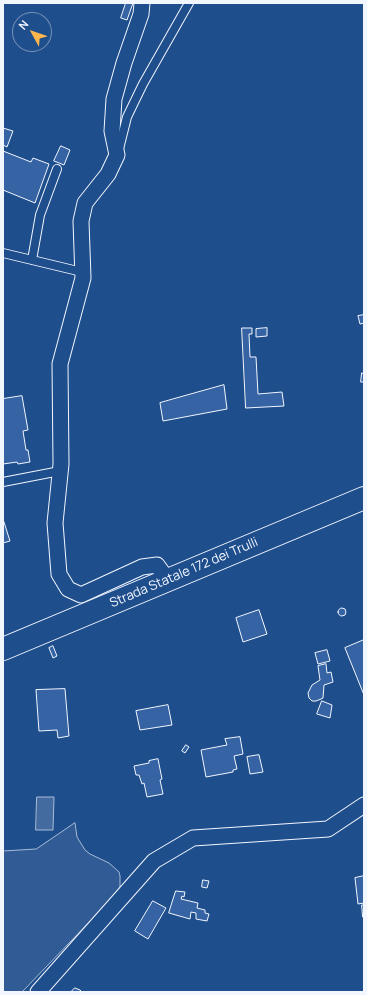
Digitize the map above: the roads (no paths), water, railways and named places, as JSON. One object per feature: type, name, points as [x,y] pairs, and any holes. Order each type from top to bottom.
[{"type":"main road","name":"Strada Statale 172 dei Trulli","points":[[3,649],[364,498]]},
{"type":"street","points":[[142,3],[141,14],[124,63],[114,99],[112,131],[117,156],[108,174],[85,203],[81,221],[82,278],[60,364],[60,471],[55,523],[59,574],[68,589],[80,594],[142,567],[157,565],[168,580]]},
{"type":"street","points":[[38,992],[154,861],[193,838],[328,829],[364,805]]},
{"type":"lane","points":[[117,156],[127,116],[143,84],[189,3]]},
{"type":"lane","points":[[32,260],[40,215],[57,169]]},
{"type":"lane","points":[[3,253],[82,272]]},
{"type":"lane","points":[[3,482],[60,471]]}]
